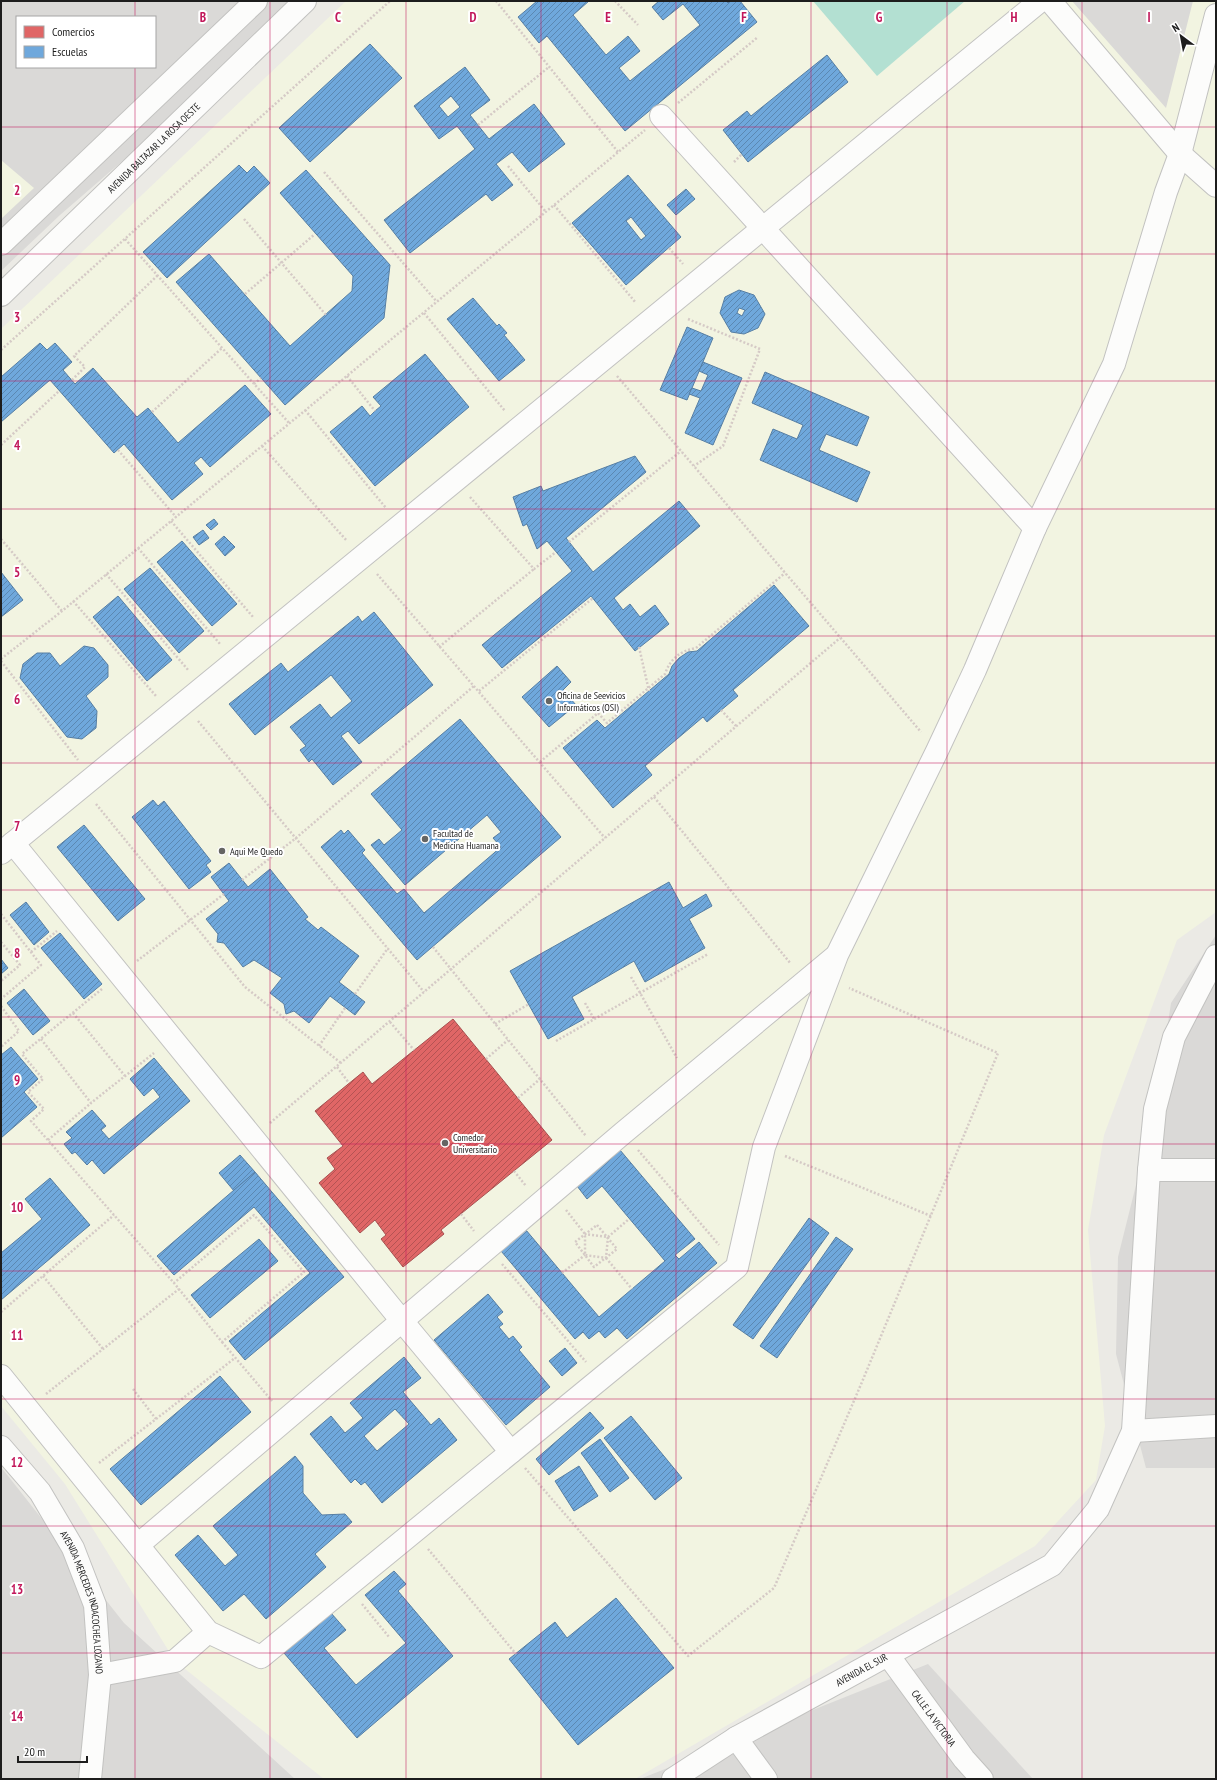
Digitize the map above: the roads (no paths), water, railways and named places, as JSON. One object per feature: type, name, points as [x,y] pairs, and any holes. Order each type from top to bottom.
[{"type":"street","points":[[1,244],[256,1]]},
{"type":"street","name":"AVENIDA BALTAZAR LA ROSA OESTE","points":[[1,294],[305,1]]},
{"type":"street","points":[[511,1452],[402,1321],[73,916],[7,848],[1040,1]]},
{"type":"street","points":[[1050,1],[1180,154],[1216,186]]},
{"type":"street","points":[[1,1376],[208,1632],[261,1657],[737,1267],[764,1147],[837,955],[975,670],[1035,528],[1114,364],[1166,192],[1180,154],[1216,14]]},
{"type":"street","points":[[662,116],[1035,528]]},
{"type":"street","points":[[138,1545],[623,1133],[837,955]]},
{"type":"street","points":[[1216,956],[1174,1037],[1155,1109],[1149,1170],[1132,1431],[1216,1426]]},
{"type":"street","points":[[1149,1170],[1216,1170]]},
{"type":"street","name":"AVENIDA EL SUR","points":[[673,1779],[736,1738],[1052,1564],[1098,1509],[1132,1431]]},
{"type":"street","name":"AVENIDA MERCEDES INDACOCHEA LOZANO","points":[[1,1447],[40,1492],[73,1548],[95,1605],[100,1675],[90,1779]]},
{"type":"street","points":[[100,1675],[175,1661],[208,1632]]},
{"type":"street","name":"CALLE LA VICTORIA","points":[[888,1655],[964,1758],[982,1779]]},
{"type":"street","points":[[736,1738],[766,1779]]},
{"type":"place","name":"Oficina de Seevicios Informáticos (OSI)","points":[[549,701]]},
{"type":"place","name":"Facultad de Medicina Huamana","points":[[425,839]]},
{"type":"place","name":"Aqui Me Quedo","points":[[222,851]]},
{"type":"place","name":"Comedor Universitario","points":[[445,1143]]}]
